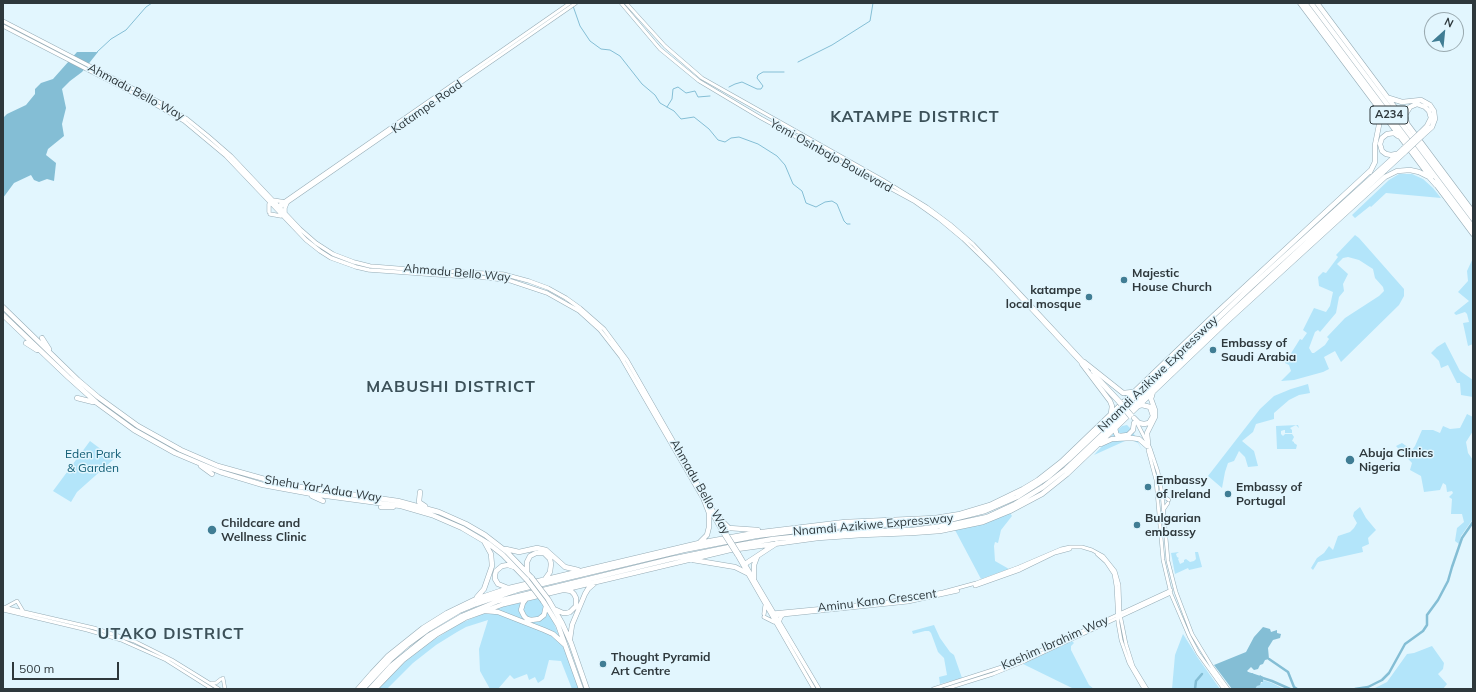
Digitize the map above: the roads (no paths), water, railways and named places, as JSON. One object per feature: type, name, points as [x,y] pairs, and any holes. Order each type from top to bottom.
[{"type":"highway","points":[[1300,3],[1473,234]]},
{"type":"highway","points":[[1304,3],[1312,18]]},
{"type":"highway","name":"A234","points":[[1304,3],[1473,227]]},
{"type":"highway","name":"A234","points":[[1311,3],[1473,219]]},
{"type":"highway","points":[[1316,3],[1473,212]]},
{"type":"highway","points":[[1382,91],[1389,98],[1395,101],[1402,102],[1421,100],[1430,106],[1435,113],[1435,119],[1430,129],[1421,135]]},
{"type":"highway","points":[[1361,187],[1375,162],[1375,145],[1380,121],[1377,110],[1368,93]]},
{"type":"highway","points":[[1410,128],[1406,119],[1406,112],[1412,106],[1417,104],[1423,106],[1429,111],[1431,118],[1421,135]]},
{"type":"highway","points":[[1402,151],[1392,155],[1384,152],[1380,144],[1382,138],[1387,134],[1394,133],[1405,144]]},
{"type":"highway","name":"A234","points":[[1402,151],[1421,135]]},
{"type":"highway","name":"Nnamdi Azikiwe Expressway","points":[[363,689],[375,675],[407,645],[459,611],[517,590],[734,540],[809,529],[942,521],[970,515],[999,506],[1038,484],[1069,459],[1254,283],[1330,222],[1385,170],[1402,151]]},
{"type":"highway","name":"Nnamdi Azikiwe Expressway","points":[[370,689],[391,666],[432,630],[498,601],[671,559],[773,539],[833,532],[912,530],[953,525],[987,516],[1025,499],[1044,487],[1066,469],[1258,288],[1298,247],[1361,187],[1402,151]]},
{"type":"highway","points":[[1435,169],[1452,183]]},
{"type":"highway","name":"Nnamdi Azikiwe Expressway","points":[[358,689],[380,664],[404,642],[423,628],[476,599],[509,588],[699,543],[768,530],[845,522],[939,518],[975,510],[1002,500],[1038,480],[1073,450],[1169,358],[1371,170]]},
{"type":"highway","points":[[1366,194],[1385,170]]},
{"type":"highway","points":[[1366,194],[1385,177],[1393,172],[1402,170],[1419,172],[1436,185]]},
{"type":"highway","name":"Nnamdi Azikiwe Expressway","points":[[375,689],[381,681],[415,650],[437,634],[484,610],[527,598],[730,550],[778,542],[818,538],[930,532],[974,524],[998,517],[1042,494],[1057,482],[1187,359],[1366,194]]},
{"type":"highway","points":[[1330,222],[1359,201]]},
{"type":"highway","points":[[1290,246],[1298,247],[1316,241]]},
{"type":"highway","points":[[1254,283],[1258,288]]},
{"type":"highway","name":"Shehu Yar'Adua Way","points":[[3,307],[114,413],[144,433],[193,461],[220,472],[252,482],[301,493],[401,506],[442,518],[479,537],[496,549],[530,579]]},
{"type":"highway","name":"Shehu Yar'Adua Way","points":[[3,315],[50,359],[76,386],[106,410],[114,413]]},
{"type":"highway","points":[[42,338],[56,358]]},
{"type":"highway","points":[[26,343],[50,359]]},
{"type":"highway","points":[[1187,359],[1193,348]]},
{"type":"highway","points":[[1169,358],[1181,352]]},
{"type":"highway","points":[[1083,363],[1123,393],[1134,392]]},
{"type":"highway","points":[[1083,363],[1110,401],[1112,406],[1110,414]]},
{"type":"highway","points":[[1147,445],[1147,432],[1155,417],[1155,410],[1151,399],[1153,391]]},
{"type":"highway","points":[[77,398],[92,401],[106,410]]},
{"type":"highway","points":[[1133,418],[1139,423],[1144,424],[1149,423],[1153,416],[1150,407],[1142,405],[1137,407]]},
{"type":"highway","points":[[1115,428],[1117,435],[1128,435],[1133,430],[1133,418]]},
{"type":"highway","name":"Shehu Yar'Adua Way","points":[[144,433],[218,466],[286,485],[398,501],[439,512],[476,529],[499,545],[527,572],[530,579]]},
{"type":"highway","points":[[1095,447],[1106,441],[1125,438],[1138,439],[1147,445]]},
{"type":"highway","points":[[1069,459],[1073,450]]},
{"type":"highway","points":[[207,460],[218,466]]},
{"type":"highway","points":[[193,461],[212,474]]},
{"type":"highway","points":[[1044,487],[1057,482]]},
{"type":"highway","points":[[398,501],[416,502],[420,492],[420,504],[439,512]]},
{"type":"highway","points":[[301,493],[323,500]]},
{"type":"highway","points":[[699,543],[706,535],[709,528],[709,513],[704,500]]},
{"type":"highway","points":[[381,507],[401,506]]},
{"type":"highway","points":[[717,514],[724,524],[726,531],[768,530]]},
{"type":"highway","points":[[912,520],[925,523]]},
{"type":"highway","points":[[809,529],[819,525]]},
{"type":"highway","points":[[818,538],[833,532]]},
{"type":"highway","points":[[476,599],[486,586],[492,562],[489,548],[479,537]]},
{"type":"highway","points":[[737,568],[744,565],[778,542]]},
{"type":"highway","points":[[499,545],[508,550],[519,552],[537,548],[546,550],[565,566],[582,571]]},
{"type":"highway","points":[[527,572],[527,562],[530,556],[536,553],[544,553],[550,559],[551,564],[550,572],[545,580]]},
{"type":"highway","points":[[754,579],[754,565],[758,556]]},
{"type":"highway","points":[[658,566],[671,559]]},
{"type":"highway","points":[[690,559],[737,568],[747,573]]},
{"type":"highway","points":[[620,562],[632,563]]},
{"type":"highway","points":[[509,588],[504,588],[498,584],[495,578],[496,571],[505,565],[518,569]]},
{"type":"highway","points":[[617,572],[631,573]]},
{"type":"highway","points":[[530,579],[546,602],[568,644],[581,689]]},
{"type":"highway","points":[[568,644],[570,630],[588,589],[597,581]]},
{"type":"highway","points":[[546,602],[558,611],[567,613],[570,612],[576,606],[576,598],[574,594],[567,590],[561,590]]},
{"type":"highway","points":[[527,598],[523,603],[521,610],[527,619],[531,620],[539,619],[544,615],[546,602]]},
{"type":"highway","points":[[554,609],[587,689]]},
{"type":"highway","points":[[484,610],[498,612],[544,630],[568,644]]},
{"type":"highway","points":[[432,630],[448,613]]},
{"type":"highway","points":[[432,630],[454,624]]},
{"type":"highway","points":[[381,681],[391,666]]},
{"type":"highway","points":[[364,682],[375,675]]},
{"type":"main road","name":"Katampe Road","points":[[286,203],[570,3]]},
{"type":"main road","name":"Katampe Road","points":[[277,208],[576,3]]},
{"type":"main road","name":"Yemi Osinbajo Boulevard","points":[[621,3],[660,49],[676,64],[712,90],[915,202],[939,218],[963,239],[1038,314]]},
{"type":"main road","name":"Yemi Osinbajo Boulevard","points":[[626,3],[646,26],[683,63],[714,86],[883,180],[941,217],[973,244],[1038,314]]},
{"type":"main road","name":"Ahmadu Bello Way","points":[[3,21],[66,57]]},
{"type":"main road","name":"Ahmadu Bello Way","points":[[3,26],[160,103],[187,119],[231,156],[306,240],[331,258],[375,270],[512,281],[547,293],[579,311],[600,330],[618,353],[704,500],[726,531],[738,555],[774,614],[814,689]]},
{"type":"main road","points":[[642,29],[646,26]]},
{"type":"main road","points":[[271,201],[286,203],[284,216],[269,213],[271,201]]},
{"type":"main road","name":"Ahmadu Bello Way","points":[[284,216],[323,248],[337,256],[354,262],[370,266],[503,274],[548,288],[566,298],[604,329],[620,350],[637,376],[717,514]]},
{"type":"main road","points":[[1038,314],[1120,402],[1133,418],[1147,445],[1158,472],[1162,493],[1168,561],[1175,590],[1192,634],[1212,667],[1228,689]]},
{"type":"main road","points":[[1147,445],[1155,476],[1159,503],[1163,560],[1171,592],[1189,636],[1198,652],[1224,689]]},
{"type":"main road","points":[[1162,493],[1169,502],[1163,511]]},
{"type":"main road","points":[[982,582],[1065,548],[1077,547],[1092,550],[1103,556],[1115,571],[1119,585],[1121,640],[1129,663],[1144,689]]},
{"type":"main road","name":"Ahmadu Bello Way","points":[[744,565],[765,605],[774,614]]},
{"type":"main road","name":"Aminu Kano Crescent","points":[[774,614],[900,600],[943,592],[982,582]]},
{"type":"main road","name":"Aminu Kano Crescent","points":[[774,614],[908,602],[944,595],[982,582]]},
{"type":"main road","name":"Kashim Ibrahim Way","points":[[933,689],[1011,664],[1175,590]]},
{"type":"main road","points":[[4,608],[17,601],[23,611]]},
{"type":"main road","points":[[765,605],[764,615],[778,623],[784,614]]},
{"type":"main road","points":[[4,608],[94,628],[134,641],[172,660],[219,689]]},
{"type":"main road","points":[[4,608],[94,631],[121,640],[166,660],[210,688]]},
{"type":"main road","points":[[1119,608],[1127,612],[1122,617],[1120,623],[1129,655],[1137,674],[1147,689]]},
{"type":"main road","points":[[1119,608],[1112,618],[1120,623]]},
{"type":"main road","name":"Kashim Ibrahim Way","points":[[945,689],[1025,662],[1112,618]]},
{"type":"main road","name":"Ahmadu Bello Way","points":[[778,623],[818,689]]},
{"type":"main road","points":[[996,679],[998,672]]},
{"type":"main road","points":[[207,682],[216,683],[222,679],[225,689]]},
{"type":"waterway","points":[[97,52],[111,39],[126,30],[146,7],[152,3]]},
{"type":"waterway","points":[[572,3],[580,26],[590,41],[601,49],[610,50],[620,56],[642,84],[655,95],[660,103],[674,111],[681,119],[694,117],[709,129],[718,140],[725,142],[731,138],[739,137],[758,144],[777,156],[785,165],[793,184],[802,191],[806,203],[816,207],[825,202],[832,201],[837,204],[844,221],[847,224],[850,224]]},
{"type":"waterway","points":[[798,62],[832,45],[870,21],[873,3]]},
{"type":"waterway","points":[[729,87],[742,82],[757,89],[761,89],[763,86],[757,78],[758,75],[763,72],[784,72]]},
{"type":"waterway","points":[[667,107],[672,99],[673,89],[678,87],[686,93],[695,91],[698,97],[710,96]]},
{"type":"waterway","points":[[1355,689],[1368,687],[1382,680],[1389,673],[1405,644],[1423,631],[1427,625],[1427,615],[1438,600],[1448,581],[1462,538],[1473,522]]},
{"type":"waterway","points":[[1269,659],[1288,672],[1294,687],[1297,689]]},
{"type":"waterway","points":[[1244,672],[1272,681],[1290,689]]},
{"type":"waterway","points":[[1195,689],[1196,681],[1202,674]]},
{"type":"place","name":"Majestic House Church","points":[[1124,280]]},
{"type":"place","name":"katampe local mosque","points":[[1089,297]]},
{"type":"place","name":"Embassy of Saudi Arabia","points":[[1213,350]]},
{"type":"place","name":"Abuja Clinics Nigeria","points":[[1350,460]]},
{"type":"place","name":"Embassy of Ireland","points":[[1148,487]]},
{"type":"place","name":"Embassy of Portugal","points":[[1228,494]]},
{"type":"place","name":"Bulgarian embassy","points":[[1137,525]]},
{"type":"place","name":"Childcare and Wellness Clinic","points":[[212,530]]},
{"type":"place","name":"Thought Pyramid Art Centre","points":[[603,664]]},
{"type":"district","name":"KATAMPE DISTRICT","points":[[915,117]]},
{"type":"district","name":"MABUSHI DISTRICT","points":[[451,387]]},
{"type":"district","name":"UTAKO DISTRICT","points":[[171,634]]},
{"type":"park label","name":"Eden Park & Garden","points":[[93,461]]}]
